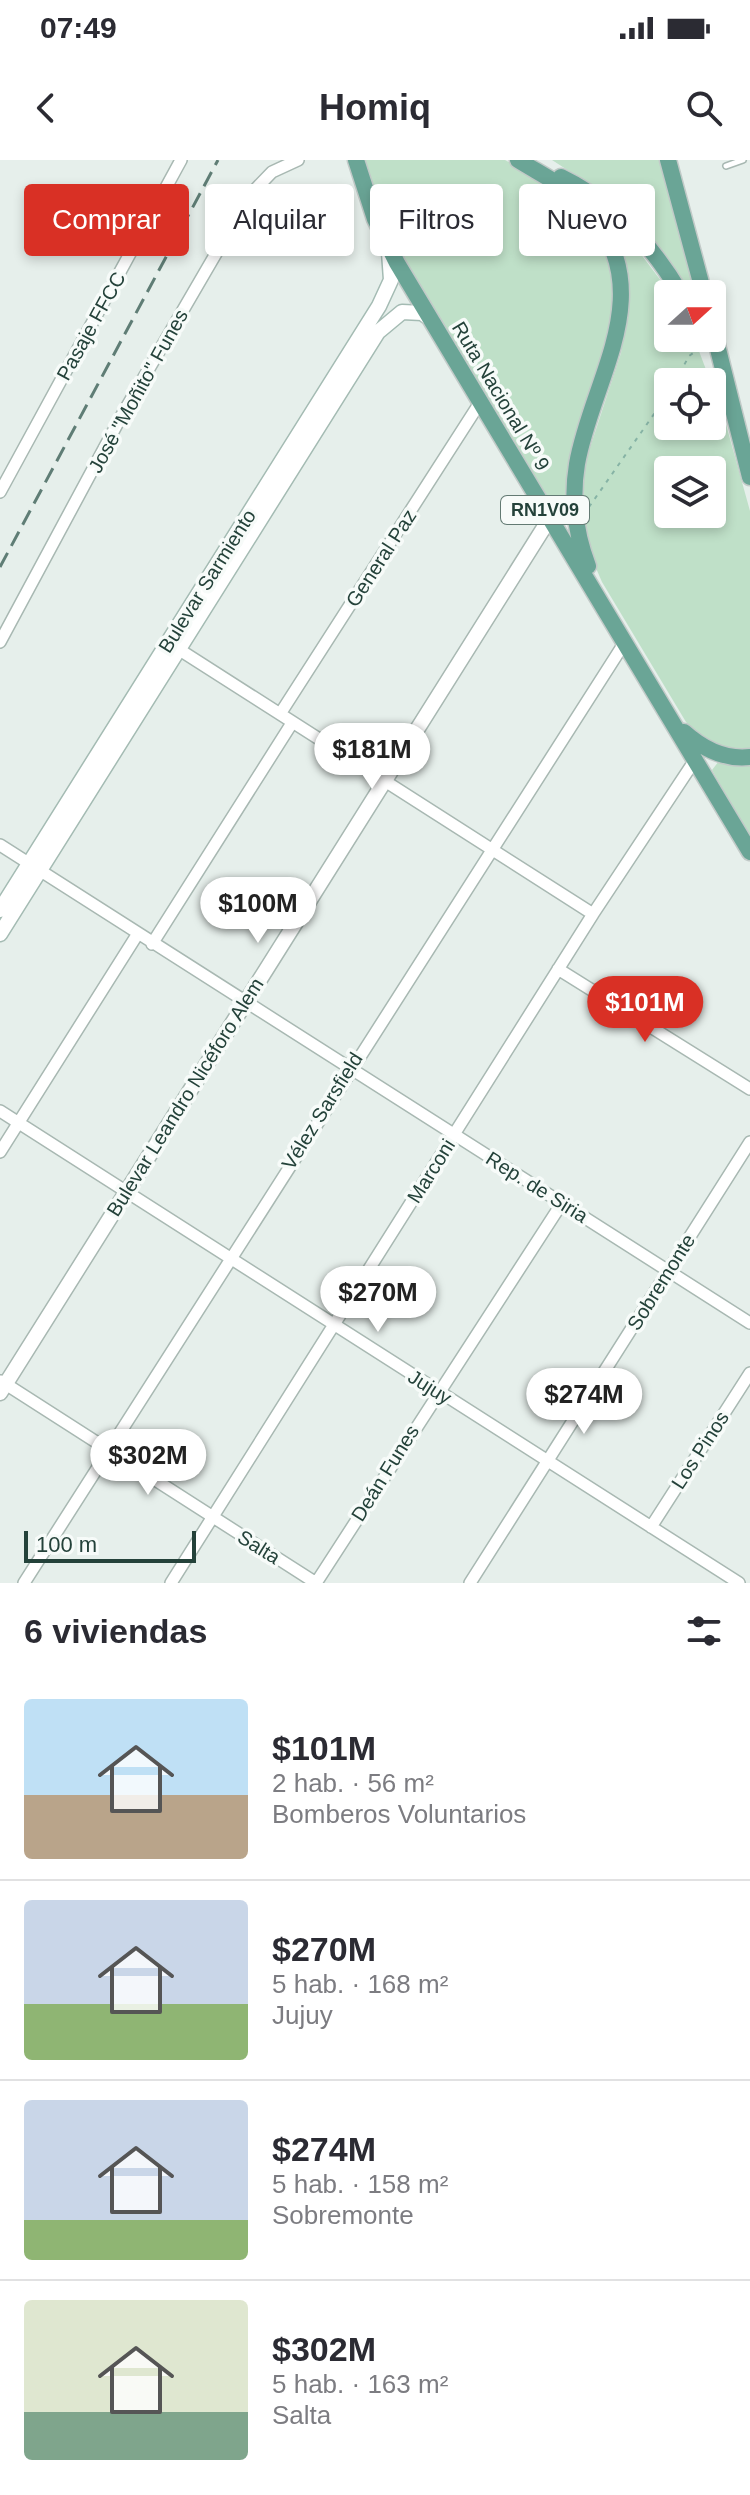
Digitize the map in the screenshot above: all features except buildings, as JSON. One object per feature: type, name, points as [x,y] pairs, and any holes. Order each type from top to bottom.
[{"type":"main road","name":"Ruta Nacional Nº 9","points":[[356,160],[370,200]]},
{"type":"main road","points":[[518,160],[587,209],[605,235],[617,272],[620,307],[616,343],[577,463],[575,520],[587,563],[611,619]]},
{"type":"main road","points":[[526,160],[575,184],[609,208],[650,249],[671,280]]},
{"type":"main road","points":[[668,160],[700,280]]},
{"type":"main road","name":"Ruta Nacional Nº 9","points":[[393,256],[750,852]]},
{"type":"main road","points":[[710,352],[737,428]]},
{"type":"main road","points":[[719,352],[750,477]]},
{"type":"main road","name":"RN1V09","points":[[671,720],[705,748],[724,756],[750,757]]},
{"type":"street","name":"Pasaje FFCC","points":[[0,492],[181,160]]},
{"type":"street","name":"José \"Moñito\" Funes","points":[[0,642],[122,415],[250,195],[272,172],[298,160]]},
{"type":"street","name":"Bulevar Sarmiento","points":[[0,934],[35,867],[373,328],[391,280],[389,256]]},
{"type":"street","name":"Bulevar Sarmiento","points":[[373,328],[402,312],[422,313],[433,320]]},
{"type":"street","name":"General Paz","points":[[280,714],[481,401]]},
{"type":"street","name":"Bulevar Leandro Nicéforo Alem","points":[[2,1386],[550,518]]},
{"type":"street","name":"Vélez Sarsfield","points":[[24,1583],[349,1068],[625,642]]},
{"type":"street","points":[[174,646],[593,914]]},
{"type":"street","points":[[152,944],[292,723]]},
{"type":"street","name":"Marconi","points":[[171,1583],[593,914],[695,760]]},
{"type":"street","name":"Rep. de Siria","points":[[0,845],[750,1323]]},
{"type":"street","name":"Bulevar Sarmiento","points":[[0,910],[35,867]]},
{"type":"street","points":[[0,1152],[137,935]]},
{"type":"street","points":[[558,969],[750,1089]]},
{"type":"street","name":"Jujuy","points":[[0,1111],[739,1583]]},
{"type":"street","name":"Sobremonte","points":[[470,1583],[750,1142]]},
{"type":"street","name":"Deán Funes","points":[[316,1583],[437,1391],[562,1203]]},
{"type":"street","name":"Los Pinos","points":[[651,1527],[750,1373]]},
{"type":"street","name":"Salta","points":[[2,1386],[316,1583]]},
{"type":"lane","points":[[726,166],[743,160]]},
{"type":"path","points":[[575,520],[604,489],[613,470],[654,413]]},
{"type":"green space","points":[[363,160],[505,160],[546,184],[519,184],[519,256],[606,256],[611,272],[613,319],[568,515],[562,524],[402,256],[503,256],[503,184],[371,184]]},
{"type":"green space","points":[[552,160],[663,160],[692,280],[680,280],[655,246],[655,184],[587,184]]},
{"type":"green space","points":[[611,256],[642,256],[660,280],[654,280],[654,352],[699,352],[706,368],[654,368],[654,440],[726,440],[726,424],[750,511],[750,750],[715,743],[686,722],[602,582],[583,538],[581,475],[621,353],[627,311]]},
{"type":"green space","points":[[719,761],[750,763],[750,838],[712,770]]},
{"type":"railway","points":[[0,567],[218,160]]}]
